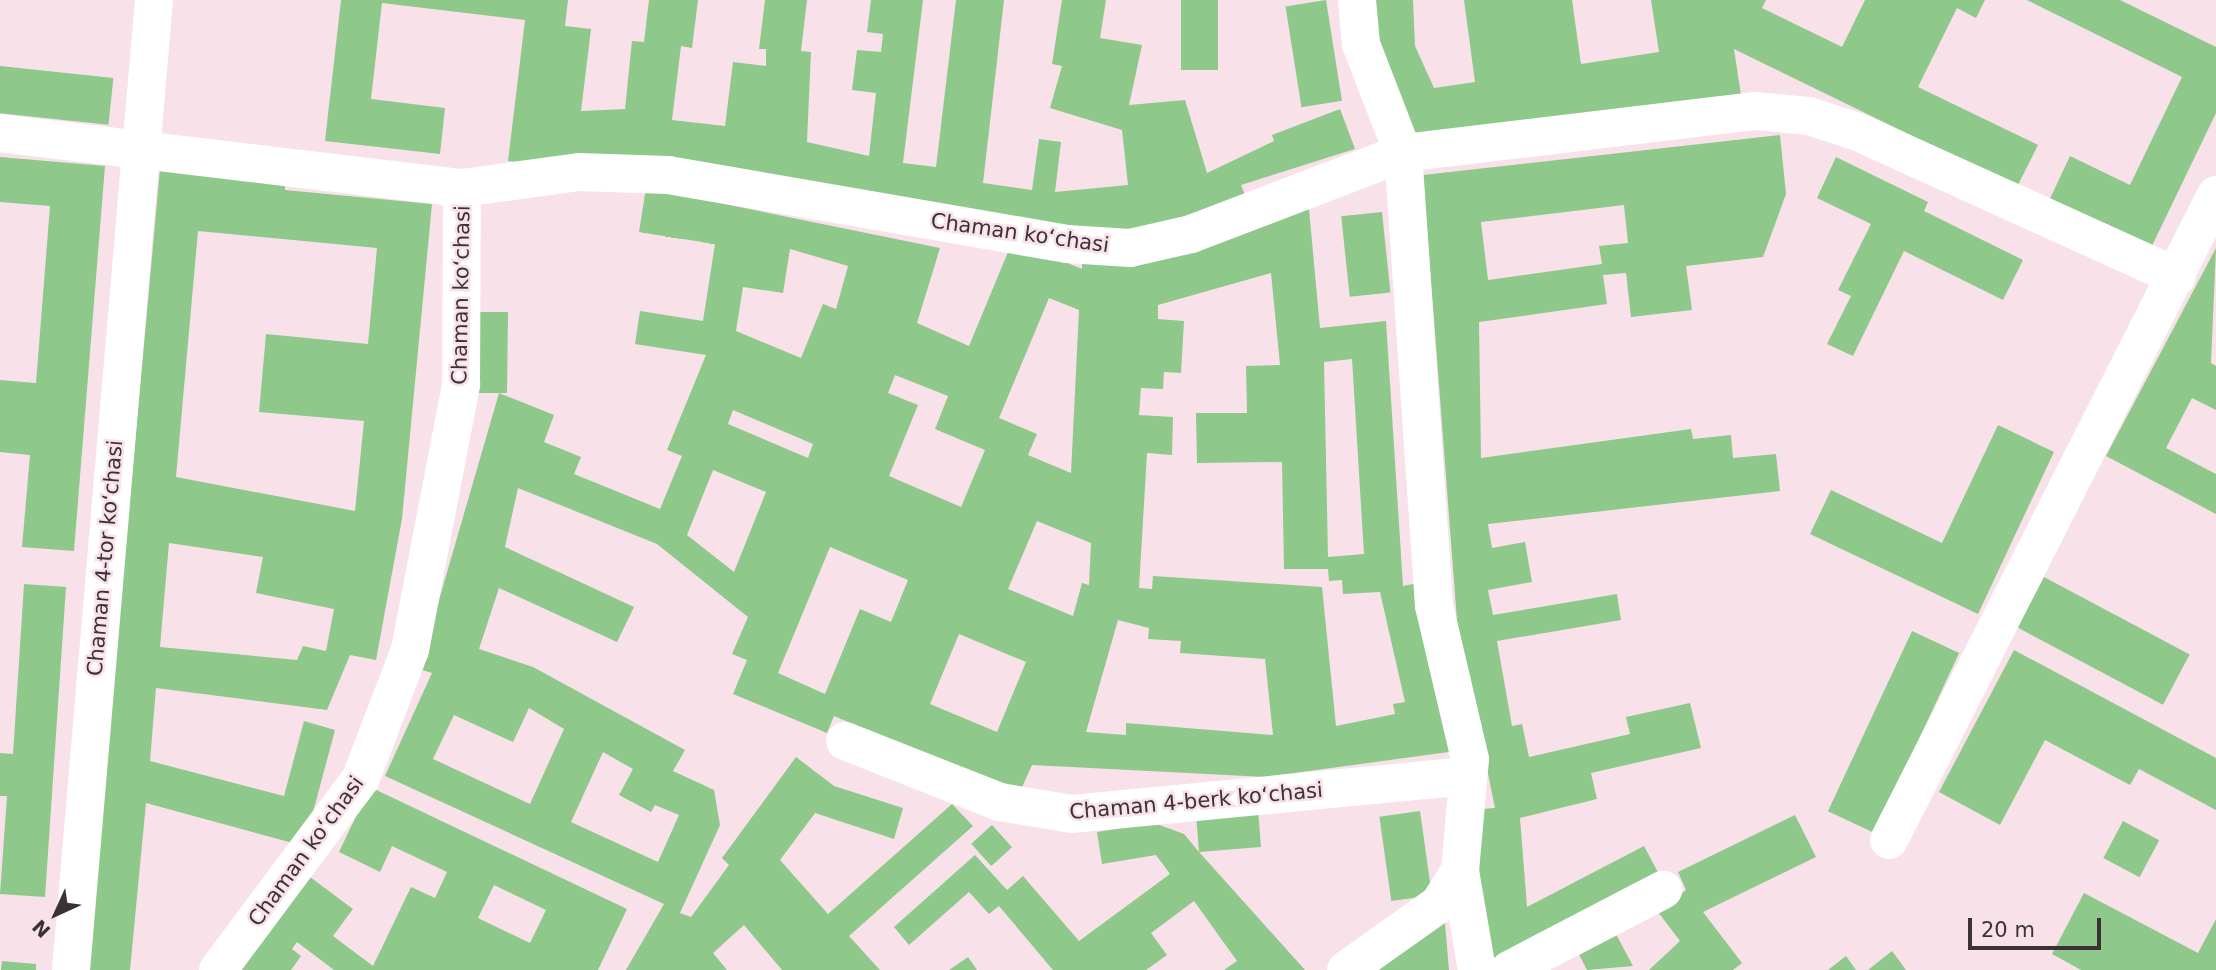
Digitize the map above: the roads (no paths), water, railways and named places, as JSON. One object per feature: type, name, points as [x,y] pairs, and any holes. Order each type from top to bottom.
[{"type":"street","name":"Chaman 4-tor koʻchasi","points":[[71,970],[138,146],[154,0]]},
{"type":"street","points":[[1357,0],[1361,44],[1403,153],[1434,606],[1468,734],[1460,871],[1477,970]]},
{"type":"street","name":"Chaman koʻchasi","points":[[218,970],[361,778],[403,673],[461,384],[462,188],[579,172],[668,175],[1067,244],[1130,248],[1191,234],[1403,153],[1756,111],[1809,116],[1858,132],[2177,277]]},
{"type":"street","points":[[0,133],[138,146],[462,188]]},
{"type":"street","points":[[1889,840],[2177,277],[2216,195]]},
{"type":"street","name":"Chaman 4-berk koʻchasi","points":[[845,741],[1000,802],[1072,814],[1464,776]]},
{"type":"street","points":[[1346,970],[1439,904],[1460,871]]},
{"type":"street","points":[[1509,970],[1663,890]]}]
